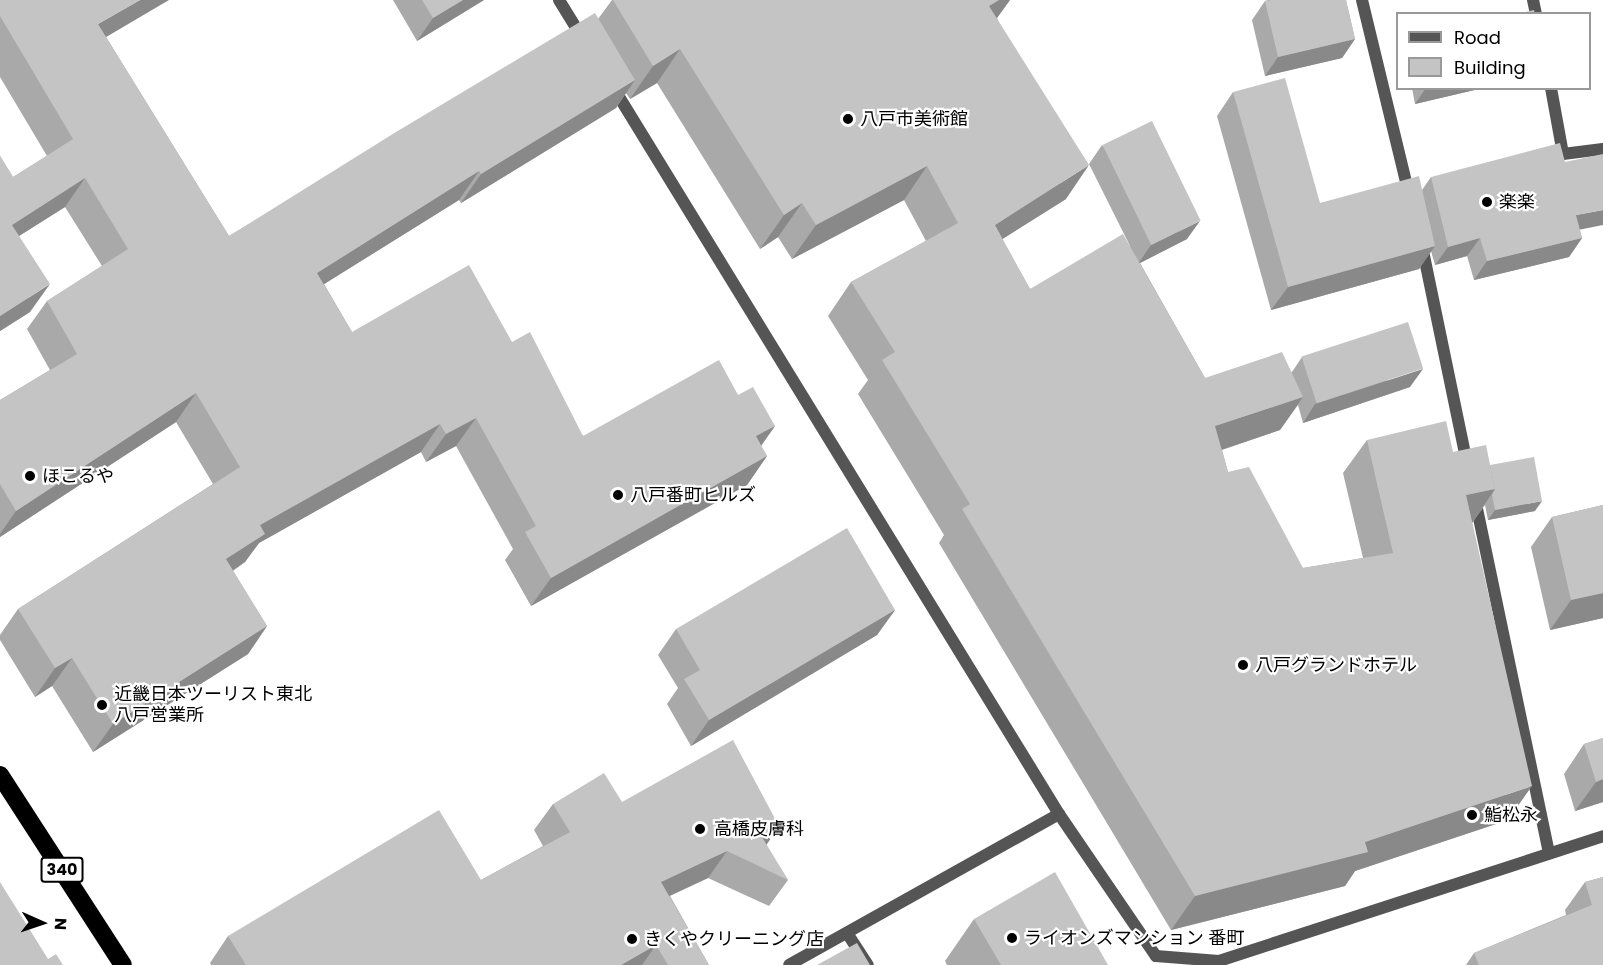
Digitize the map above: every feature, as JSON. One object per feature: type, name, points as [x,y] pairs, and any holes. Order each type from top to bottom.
[{"type":"highway","name":"340","points":[[0,775],[123,965]]},
{"type":"street","points":[[559,0],[593,55]]},
{"type":"street","points":[[1362,0],[1412,208]]},
{"type":"street","points":[[605,75],[1059,814],[1156,956],[1219,961],[1603,836]]},
{"type":"street","points":[[1551,90],[1563,154],[1603,148]]},
{"type":"street","points":[[1418,231],[1548,853]]},
{"type":"street","points":[[789,965],[1059,814]]},
{"type":"street","points":[[848,933],[868,965]]},
{"type":"building","points":[[0,0],[140,0],[98,24],[229,236],[396,132],[595,13],[635,80],[481,174],[479,171],[317,273],[352,332],[469,265],[512,342],[530,332],[583,436],[719,360],[738,395],[753,387],[775,426],[756,436],[767,456],[551,578],[525,532],[536,526],[476,418],[446,434],[440,424],[260,525],[265,534],[226,559],[267,626],[113,724],[72,658],[55,668],[18,609],[240,467],[196,393],[16,511],[0,484],[0,400],[77,354],[47,301],[128,249],[85,178],[12,225],[50,284],[0,316],[0,156],[13,177],[73,139],[0,16]]},
{"type":"building","points":[[422,0],[463,0],[433,18]]},
{"type":"building","points":[[613,0],[999,0],[989,6],[1089,165],[995,225],[1030,289],[1123,234],[1205,378],[1282,352],[1303,397],[1215,426],[1228,472],[1249,467],[1303,568],[1393,553],[1367,440],[1446,421],[1453,452],[1486,445],[1495,489],[1466,495],[1532,786],[1365,842],[1368,852],[1195,896],[962,509],[970,504],[882,360],[895,352],[851,282],[958,223],[927,166],[816,225],[802,203],[784,215],[680,49],[653,66]]},
{"type":"building","points":[[1346,0],[1355,39],[1278,57],[1265,1]]},
{"type":"building","points":[[1285,78],[1320,203],[1419,176],[1435,246],[1288,287],[1233,92]]},
{"type":"building","points":[[1152,121],[1201,221],[1151,245],[1103,145]]},
{"type":"building","points":[[1560,143],[1565,162],[1603,154],[1603,210],[1576,215],[1582,238],[1487,261],[1480,238],[1448,247],[1431,177]]},
{"type":"building","points":[[1408,322],[1423,369],[1317,403],[1301,357]]},
{"type":"building","points":[[1534,457],[1542,501],[1495,510],[1492,495],[1495,489],[1490,465]]},
{"type":"building","points":[[1603,505],[1603,593],[1571,600],[1552,517]]},
{"type":"building","points":[[847,528],[895,610],[709,720],[684,679],[700,670],[676,629]]},
{"type":"building","points":[[1603,738],[1603,779],[1596,782],[1584,744]]},
{"type":"building","points":[[733,740],[779,826],[762,837],[788,880],[727,851],[661,882],[709,965],[668,965],[656,945],[621,965],[246,965],[228,936],[439,810],[481,880],[570,832],[553,804],[604,773],[622,802]]},
{"type":"building","points":[[1055,872],[1108,965],[1001,965],[974,919]]},
{"type":"building","points":[[1603,877],[1603,965],[1479,965],[1474,953],[1592,905],[1585,882]]},
{"type":"building","points":[[0,882],[48,959],[56,954],[63,965],[0,965]]},
{"type":"building","points":[[857,943],[870,965],[817,965]]},
{"type":"place","name":"八戸市美術館","points":[[848,119]]},
{"type":"place","name":"楽楽","points":[[1487,202]]},
{"type":"place","name":"ほこるや","points":[[30,476]]},
{"type":"place","name":"八戸番町ヒルズ","points":[[618,495]]},
{"type":"place","name":"八戸グランドホテル","points":[[1243,665]]},
{"type":"place","name":"近畿日本ツーリスト東北 八戸営業所","points":[[102,705]]},
{"type":"place","name":"鮨松永","points":[[1472,815]]},
{"type":"place","name":"高橋皮膚科","points":[[700,829]]},
{"type":"place","name":"ライオンズマンション 番町","points":[[1012,938]]},
{"type":"place","name":"きくやクリーニング店","points":[[632,939]]}]
